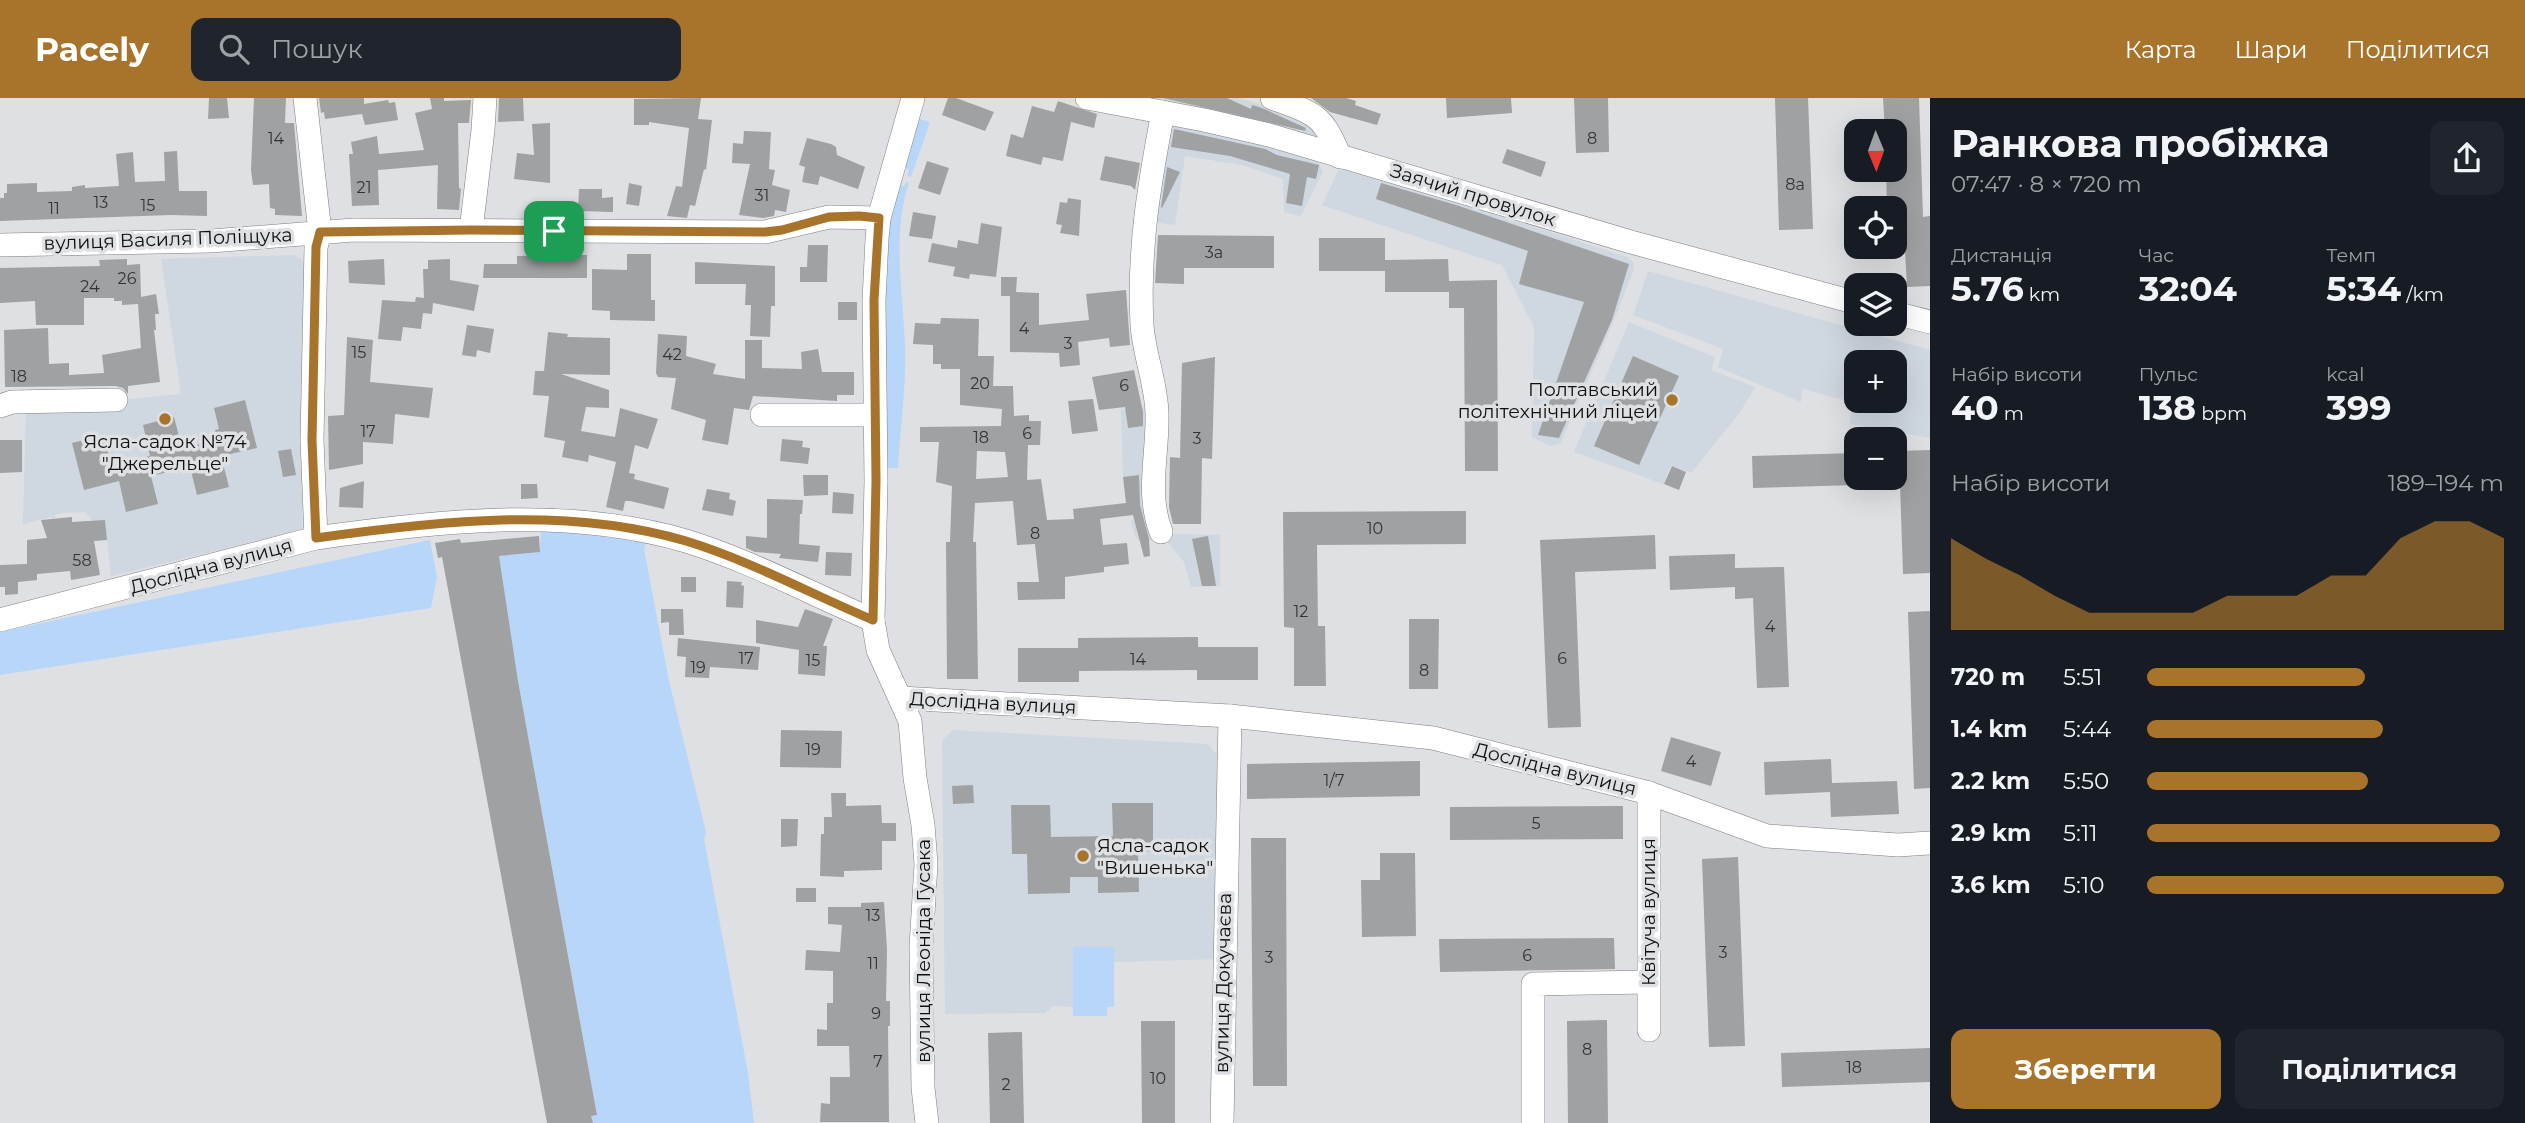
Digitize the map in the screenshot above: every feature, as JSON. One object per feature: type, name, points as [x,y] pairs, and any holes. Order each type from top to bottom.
[{"type":"street","points":[[305,98],[320,232],[316,247],[312,440],[316,538]]},
{"type":"street","points":[[471,230],[484,130],[485,98]]},
{"type":"street","points":[[873,620],[876,415],[874,300],[879,218],[913,98]]},
{"type":"street","name":"Заячий провулок","points":[[1087,98],[1269,135],[1631,242],[1844,299]]},
{"type":"street","points":[[1272,98],[1307,111],[1321,120],[1340,157]]},
{"type":"street","points":[[1161,532],[1156,518],[1153,479],[1157,408],[1143,340],[1140,267],[1145,204],[1163,112]]},
{"type":"street","name":"вулиця Василя Поліщука","points":[[0,245],[211,241],[320,232],[471,230],[754,233],[782,230],[829,217],[879,218]]},
{"type":"street","points":[[1907,316],[1930,323]]},
{"type":"street","points":[[0,406],[12,402],[116,400]]},
{"type":"street","points":[[762,415],[876,415]]},
{"type":"street","name":"Дослідна вулиця","points":[[0,620],[316,538],[498,520],[615,526],[709,549],[873,620],[878,650],[900,698],[1230,716],[1433,738],[1649,793],[1767,836],[1898,845],[1930,843]]},
{"type":"street","name":"вулиця Леоніда Гусака","points":[[900,698],[910,721],[926,858],[921,947],[923,1088],[927,1123]]},
{"type":"street","name":"вулиця Докучаєва","points":[[1222,1123],[1230,716]]},
{"type":"street","name":"Квітуча вулиця","points":[[1649,793],[1649,1030]]},
{"type":"street","points":[[1533,1123],[1533,984],[1648,982]]},
{"type":"shaded area","points":[[1151,98],[1240,98],[1285,113],[1316,128],[1320,135],[1317,144],[1150,103]]},
{"type":"shaded area","points":[[917,118],[930,122],[911,177],[907,175],[909,169],[903,167]]},
{"type":"shaded area","points":[[1169,119],[1317,160],[1323,172],[1301,216],[1284,212],[1283,179],[1242,165],[1185,156],[1175,225],[1147,221]]},
{"type":"shaded area","points":[[1341,165],[1627,257],[1634,263],[1613,323],[1560,444],[1550,446],[1532,437],[1534,327],[1502,265],[1322,205]]},
{"type":"shaded area","points":[[906,182],[909,183],[900,244],[905,350],[904,394],[898,468],[884,468],[883,269],[896,185],[904,186]]},
{"type":"shaded area","name":"Ясла-садок №74 \"Джерельце\"","points":[[293,255],[301,259],[307,268],[302,530],[111,576],[105,521],[93,522],[86,512],[61,513],[55,515],[55,519],[51,517],[23,524],[26,409],[181,394],[161,259]]},
{"type":"shaded area","points":[[1648,271],[1844,326],[1844,336],[1880,336],[1930,350],[1930,438],[1907,434],[1907,427],[1850,424],[1851,413],[1907,413],[1907,350],[1844,350],[1844,400],[1802,389],[1801,402],[1718,367],[1723,349],[1633,315]]},
{"type":"shaded area","name":"Полтавський політехнічний ліцей","points":[[1629,322],[1715,357],[1711,370],[1755,387],[1740,412],[1691,473],[1671,465],[1663,484],[1574,452]]},
{"type":"shaded area","points":[[1150,407],[1158,534],[1220,535],[1220,586],[1191,587],[1184,562],[1167,541],[1138,540],[1135,536],[1131,521],[1134,518],[1123,477],[1121,409]]},
{"type":"shaded area","points":[[541,530],[646,541],[644,549],[669,681],[706,832],[704,839],[748,1073],[754,1123],[593,1123],[591,1116],[597,1114],[518,681],[499,556],[540,552]]},
{"type":"shaded area","points":[[430,540],[437,577],[431,608],[0,675],[0,632]]},
{"type":"shaded area","name":"Ясла-садок \"Вишенька\"","points":[[953,730],[1208,744],[1224,764],[1219,959],[1114,962],[1113,947],[1073,947],[1073,1007],[1053,1006],[1045,1013],[945,1014],[942,740]]},
{"type":"shaded area","points":[[1073,947],[1114,947],[1114,1007],[1107,1007],[1107,1016],[1073,1016]]},
{"type":"building","points":[[209,98],[227,98],[229,118],[208,119]]},
{"type":"building","points":[[254,98],[286,98],[285,123],[294,123],[302,216],[275,215],[275,209],[270,208],[269,184],[253,185],[251,170]]},
{"type":"building","points":[[319,98],[364,98],[364,104],[388,100],[389,103],[395,102],[398,120],[365,125],[362,114],[325,119],[324,112],[321,113]]},
{"type":"building","points":[[430,98],[444,98],[444,101],[471,100],[469,123],[458,123],[461,189],[459,210],[437,209],[438,165],[378,170],[379,205],[352,206],[349,154],[353,154],[351,142],[377,136],[379,154],[424,150],[415,113],[432,109]]},
{"type":"building","points":[[499,98],[523,98],[524,121],[498,122]]},
{"type":"building","points":[[701,98],[698,119],[712,120],[706,170],[704,169],[695,206],[690,205],[687,218],[667,216],[676,186],[682,187],[689,128],[649,122],[649,125],[634,125],[634,99]]},
{"type":"building","points":[[948,98],[956,98],[994,112],[985,131],[942,115]]},
{"type":"building","points":[[1163,98],[1227,98],[1251,109],[1252,105],[1262,108],[1306,128],[1305,131]]},
{"type":"building","points":[[1311,98],[1346,98],[1356,101],[1355,105],[1381,114],[1377,125],[1330,112]]},
{"type":"building","points":[[1446,98],[1511,98],[1512,113],[1447,118]]},
{"type":"building","points":[[1574,98],[1608,98],[1609,152],[1576,153]]},
{"type":"building","points":[[1775,98],[1808,98],[1813,229],[1779,230]]},
{"type":"building","points":[[1883,98],[1919,98],[1923,217],[1930,216],[1930,286],[1907,287],[1907,196],[1887,196],[1886,182],[1908,182],[1908,119],[1884,119]]},
{"type":"building","points":[[1058,101],[1097,114],[1094,128],[1071,122],[1063,161],[1043,157],[1041,165],[1006,156],[1011,134],[1023,138],[1032,106],[1054,112]]},
{"type":"building","points":[[550,123],[550,183],[514,179],[517,153],[534,155],[532,124]]},
{"type":"building","points":[[1174,129],[1265,149],[1277,155],[1319,165],[1316,179],[1307,177],[1302,206],[1286,203],[1290,174],[1230,156],[1171,147]]},
{"type":"building","points":[[744,131],[771,132],[769,169],[775,170],[772,185],[790,190],[786,212],[775,210],[774,216],[763,218],[739,215],[750,164],[732,163],[733,143],[743,144]]},
{"type":"building","points":[[807,138],[831,144],[836,147],[837,155],[865,167],[858,189],[820,176],[818,185],[802,182],[805,167],[799,165]]},
{"type":"building","points":[[1507,149],[1546,162],[1541,177],[1502,163]]},
{"type":"building","points":[[177,151],[179,191],[207,191],[207,216],[0,221],[0,198],[4,198],[4,193],[7,193],[7,184],[37,183],[37,192],[72,191],[72,187],[85,185],[85,188],[119,186],[116,154],[133,152],[135,182],[165,181],[164,152]]},
{"type":"building","points":[[1105,156],[1140,163],[1135,190],[1131,186],[1100,180]]},
{"type":"building","points":[[927,161],[949,168],[940,195],[918,188]]},
{"type":"building","points":[[1167,167],[1180,172],[1162,208],[1161,207]]},
{"type":"building","points":[[629,183],[642,186],[639,206],[626,204]]},
{"type":"building","points":[[1381,183],[1456,205],[1629,264],[1612,320],[1559,438],[1538,435],[1584,302],[1519,284],[1528,251],[1376,199]]},
{"type":"building","points":[[579,189],[602,189],[602,198],[613,197],[613,212],[578,211]]},
{"type":"building","points":[[1068,198],[1081,200],[1079,236],[1060,233],[1062,225],[1056,224],[1060,202],[1067,203]]},
{"type":"building","points":[[913,212],[936,216],[932,239],[909,236]]},
{"type":"building","points":[[981,223],[1002,227],[996,277],[970,274],[969,279],[953,276],[955,267],[928,262],[932,243],[957,248],[958,240],[978,244]]},
{"type":"building","points":[[1158,235],[1274,236],[1274,268],[1184,268],[1184,284],[1155,283]]},
{"type":"building","points":[[1319,238],[1385,238],[1385,271],[1319,271]]},
{"type":"building","points":[[808,245],[828,245],[827,282],[800,282],[800,267],[807,267]]},
{"type":"building","points":[[627,254],[651,254],[651,300],[655,300],[655,321],[610,320],[610,311],[592,310],[592,269],[627,270]]},
{"type":"building","points":[[587,255],[587,278],[483,278],[484,264],[517,264],[517,256]]},
{"type":"building","points":[[127,259],[127,265],[140,264],[141,297],[156,294],[159,314],[155,314],[154,330],[160,382],[128,386],[128,394],[123,388],[116,386],[5,387],[4,330],[48,328],[49,364],[69,363],[69,375],[104,373],[102,355],[141,348],[138,304],[122,305],[122,301],[114,301],[114,298],[84,298],[84,325],[36,325],[35,301],[0,303],[0,268],[100,266],[99,260]]},
{"type":"building","points":[[384,259],[385,285],[349,283],[348,261]]},
{"type":"building","points":[[450,259],[450,280],[479,285],[474,311],[433,303],[432,314],[423,313],[421,329],[403,327],[401,341],[378,339],[382,300],[415,302],[416,297],[424,298],[423,269],[428,269],[428,260]]},
{"type":"building","points":[[1448,259],[1449,281],[1497,280],[1498,471],[1465,471],[1464,308],[1449,308],[1449,292],[1385,292],[1385,260]]},
{"type":"building","points":[[695,262],[775,266],[775,306],[771,306],[770,337],[750,336],[751,305],[745,305],[746,284],[695,284]]},
{"type":"building","points":[[1001,277],[1017,277],[1016,292],[1039,293],[1039,325],[1089,320],[1086,294],[1126,290],[1130,345],[1110,347],[1109,338],[1078,342],[1080,365],[1060,367],[1059,353],[1010,352],[1010,296],[1001,296]]},
{"type":"building","points":[[838,302],[857,302],[857,320],[838,320]]},
{"type":"building","points":[[941,318],[979,319],[978,356],[994,356],[993,386],[1013,386],[1014,416],[1029,415],[1029,421],[1041,421],[1040,445],[1028,445],[1027,480],[1041,479],[1047,520],[1074,519],[1073,509],[1126,503],[1123,477],[1139,475],[1140,505],[1149,539],[1150,556],[1144,557],[1133,515],[1100,519],[1103,545],[1127,543],[1129,564],[1104,567],[1104,572],[1065,577],[1065,599],[1018,600],[1017,582],[1039,582],[1035,544],[1017,545],[1013,501],[975,503],[973,542],[976,542],[978,679],[947,679],[946,542],[950,542],[952,486],[936,482],[939,442],[920,442],[920,427],[1001,426],[1002,409],[960,405],[960,369],[941,369],[941,364],[933,364],[933,345],[913,344],[915,323],[940,324]],"holes":[[[977,451],[1005,452],[1008,477],[976,479]]]},
{"type":"building","points":[[467,325],[494,329],[490,353],[477,350],[476,357],[462,355]]},
{"type":"building","points":[[548,332],[568,334],[567,337],[610,338],[610,375],[561,374],[609,390],[609,408],[586,407],[581,431],[615,437],[620,408],[658,419],[648,449],[635,445],[629,473],[635,474],[634,479],[669,488],[664,509],[630,501],[625,501],[623,511],[606,507],[616,462],[589,455],[588,462],[562,457],[565,441],[544,437],[549,396],[533,395],[535,371],[544,371]]},
{"type":"building","points":[[658,334],[687,336],[686,356],[716,364],[713,374],[745,379],[745,340],[762,340],[762,368],[802,369],[801,352],[818,349],[822,372],[854,372],[854,395],[837,395],[837,401],[753,396],[749,410],[734,408],[728,445],[702,440],[706,420],[671,409],[676,378],[658,377],[656,373]]},
{"type":"building","points":[[347,337],[373,340],[370,382],[433,388],[429,418],[395,414],[393,444],[363,442],[363,464],[329,470],[328,416],[344,415]]},
{"type":"building","points":[[1633,356],[1679,376],[1639,465],[1594,446]]},
{"type":"building","points":[[1215,357],[1212,459],[1202,458],[1201,524],[1173,524],[1169,507],[1170,457],[1180,458],[1182,363]]},
{"type":"building","points":[[1134,370],[1143,412],[1143,426],[1128,428],[1125,407],[1099,410],[1092,377]]},
{"type":"building","points":[[1093,399],[1098,431],[1072,434],[1068,401]]},
{"type":"building","points":[[245,400],[257,448],[221,456],[229,487],[197,495],[190,467],[151,476],[158,504],[126,512],[119,481],[84,490],[72,443],[104,435],[111,465],[150,456],[143,425],[174,417],[182,448],[217,440],[215,430],[219,429],[214,408]]},
{"type":"building","points":[[782,439],[803,441],[802,447],[810,448],[808,464],[780,461]]},
{"type":"building","points":[[0,440],[22,440],[22,472],[0,473]]},
{"type":"building","points":[[291,449],[296,475],[283,477],[278,451]]},
{"type":"building","points":[[1930,450],[1930,573],[1903,574],[1900,490],[1907,490],[1907,451]]},
{"type":"building","points":[[1844,453],[1844,485],[1753,488],[1752,456]]},
{"type":"building","points":[[1672,466],[1686,472],[1679,490],[1664,484]]},
{"type":"building","points":[[803,475],[828,475],[828,495],[804,496]]},
{"type":"building","points":[[364,481],[363,508],[339,507],[340,488]]},
{"type":"building","points":[[521,484],[537,484],[538,498],[521,499]]},
{"type":"building","points":[[707,489],[730,493],[729,499],[736,501],[733,516],[702,510]]},
{"type":"building","points":[[833,492],[854,494],[853,514],[832,513]]},
{"type":"building","points":[[767,499],[803,500],[799,544],[820,546],[818,562],[779,558],[781,554],[755,552],[746,548],[746,536],[767,538]]},
{"type":"building","points":[[1466,511],[1466,544],[1317,545],[1318,626],[1325,626],[1326,686],[1294,686],[1294,628],[1284,627],[1283,512]]},
{"type":"building","points":[[72,517],[72,522],[105,520],[107,540],[94,541],[100,575],[71,580],[70,571],[37,574],[37,580],[18,582],[18,594],[5,595],[5,587],[0,587],[0,565],[27,564],[27,540],[47,538],[41,520]]},
{"type":"building","points":[[1655,535],[1656,569],[1575,572],[1581,727],[1548,728],[1540,540]]},
{"type":"building","points":[[539,536],[540,552],[499,556],[518,681],[597,1115],[591,1116],[593,1123],[547,1123],[442,557],[438,558],[435,543],[460,539],[461,543]]},
{"type":"building","points":[[1208,536],[1216,586],[1202,586],[1192,539]]},
{"type":"building","points":[[826,552],[852,553],[851,576],[825,575]]},
{"type":"building","points":[[1735,554],[1735,568],[1784,567],[1789,687],[1757,688],[1753,598],[1735,599],[1735,587],[1670,590],[1669,556]]},
{"type":"building","points":[[681,577],[696,577],[696,592],[681,592]]},
{"type":"building","points":[[727,581],[742,582],[743,608],[726,607]]},
{"type":"building","points":[[661,609],[683,609],[684,635],[669,635],[669,622],[661,623]]},
{"type":"building","points":[[805,609],[833,619],[823,646],[827,646],[825,676],[798,674],[799,650],[756,643],[756,620],[798,627]]},
{"type":"building","points":[[1930,611],[1930,788],[1914,789],[1908,612]]},
{"type":"building","points":[[1409,619],[1439,619],[1438,689],[1409,689]]},
{"type":"building","points":[[1198,637],[1198,647],[1258,647],[1258,680],[1197,680],[1197,670],[1079,671],[1079,682],[1018,682],[1018,648],[1078,648],[1078,638]]},
{"type":"building","points":[[678,638],[760,647],[758,670],[710,667],[709,678],[685,677],[686,657],[677,656]]},
{"type":"building","points":[[781,730],[842,731],[841,768],[780,767]]},
{"type":"building","points":[[1671,737],[1721,752],[1711,786],[1661,771]]},
{"type":"building","points":[[1831,759],[1832,783],[1897,781],[1899,814],[1831,817],[1830,792],[1765,795],[1764,762]]},
{"type":"building","points":[[1420,761],[1420,796],[1247,799],[1247,764]]},
{"type":"building","points":[[973,785],[974,803],[953,804],[952,786]]},
{"type":"building","points":[[831,793],[846,793],[846,806],[881,805],[882,823],[896,823],[896,841],[882,841],[882,870],[844,871],[844,877],[820,876],[821,834],[824,834],[824,817],[832,817]]},
{"type":"building","points":[[1112,803],[1153,803],[1153,851],[1138,852],[1139,892],[1098,893],[1098,877],[1070,877],[1070,893],[1028,894],[1027,854],[1012,854],[1011,805],[1050,805],[1051,837],[1113,836]]},
{"type":"building","points":[[1623,806],[1623,839],[1450,840],[1450,807]]},
{"type":"building","points":[[781,819],[798,819],[797,846],[781,847]]},
{"type":"building","points":[[1251,838],[1286,838],[1287,1086],[1253,1086]]},
{"type":"building","points":[[1380,853],[1415,853],[1416,936],[1362,937],[1361,880],[1380,880]]},
{"type":"building","points":[[1738,857],[1745,1046],[1709,1047],[1702,859]]},
{"type":"building","points":[[796,888],[816,888],[816,902],[796,902]]},
{"type":"building","points":[[884,902],[886,1001],[890,1001],[889,1122],[820,1122],[821,1103],[830,1104],[830,1077],[850,1077],[849,1046],[817,1046],[817,1029],[827,1030],[827,1003],[833,1003],[833,971],[805,970],[806,950],[840,952],[842,925],[828,924],[828,907],[861,907],[861,903]]},
{"type":"building","points":[[1614,938],[1615,969],[1440,972],[1439,939]]},
{"type":"building","points":[[1607,1020],[1608,1123],[1568,1123],[1567,1021]]},
{"type":"building","points":[[1141,1021],[1175,1021],[1175,1123],[1142,1123]]},
{"type":"building","points":[[1022,1032],[1024,1123],[990,1123],[988,1033]]},
{"type":"building","points":[[1930,1048],[1930,1082],[1782,1087],[1781,1053]]},
{"type":"place","name":"Полтавський політехнічний ліцей","points":[[1672,400]]},
{"type":"place","name":"Ясла-садок №74 \"Джерельце\"","points":[[165,419]]},
{"type":"place","name":"Ясла-садок \"Вишенька\"","points":[[1083,856]]},
{"type":"route","points":[[829,217],[879,218],[874,300],[876,481],[873,620],[709,549],[686,541],[615,526],[585,522],[498,520],[316,538],[312,440],[313,357],[316,247],[320,232],[554,231],[774,232],[829,217]]}]
